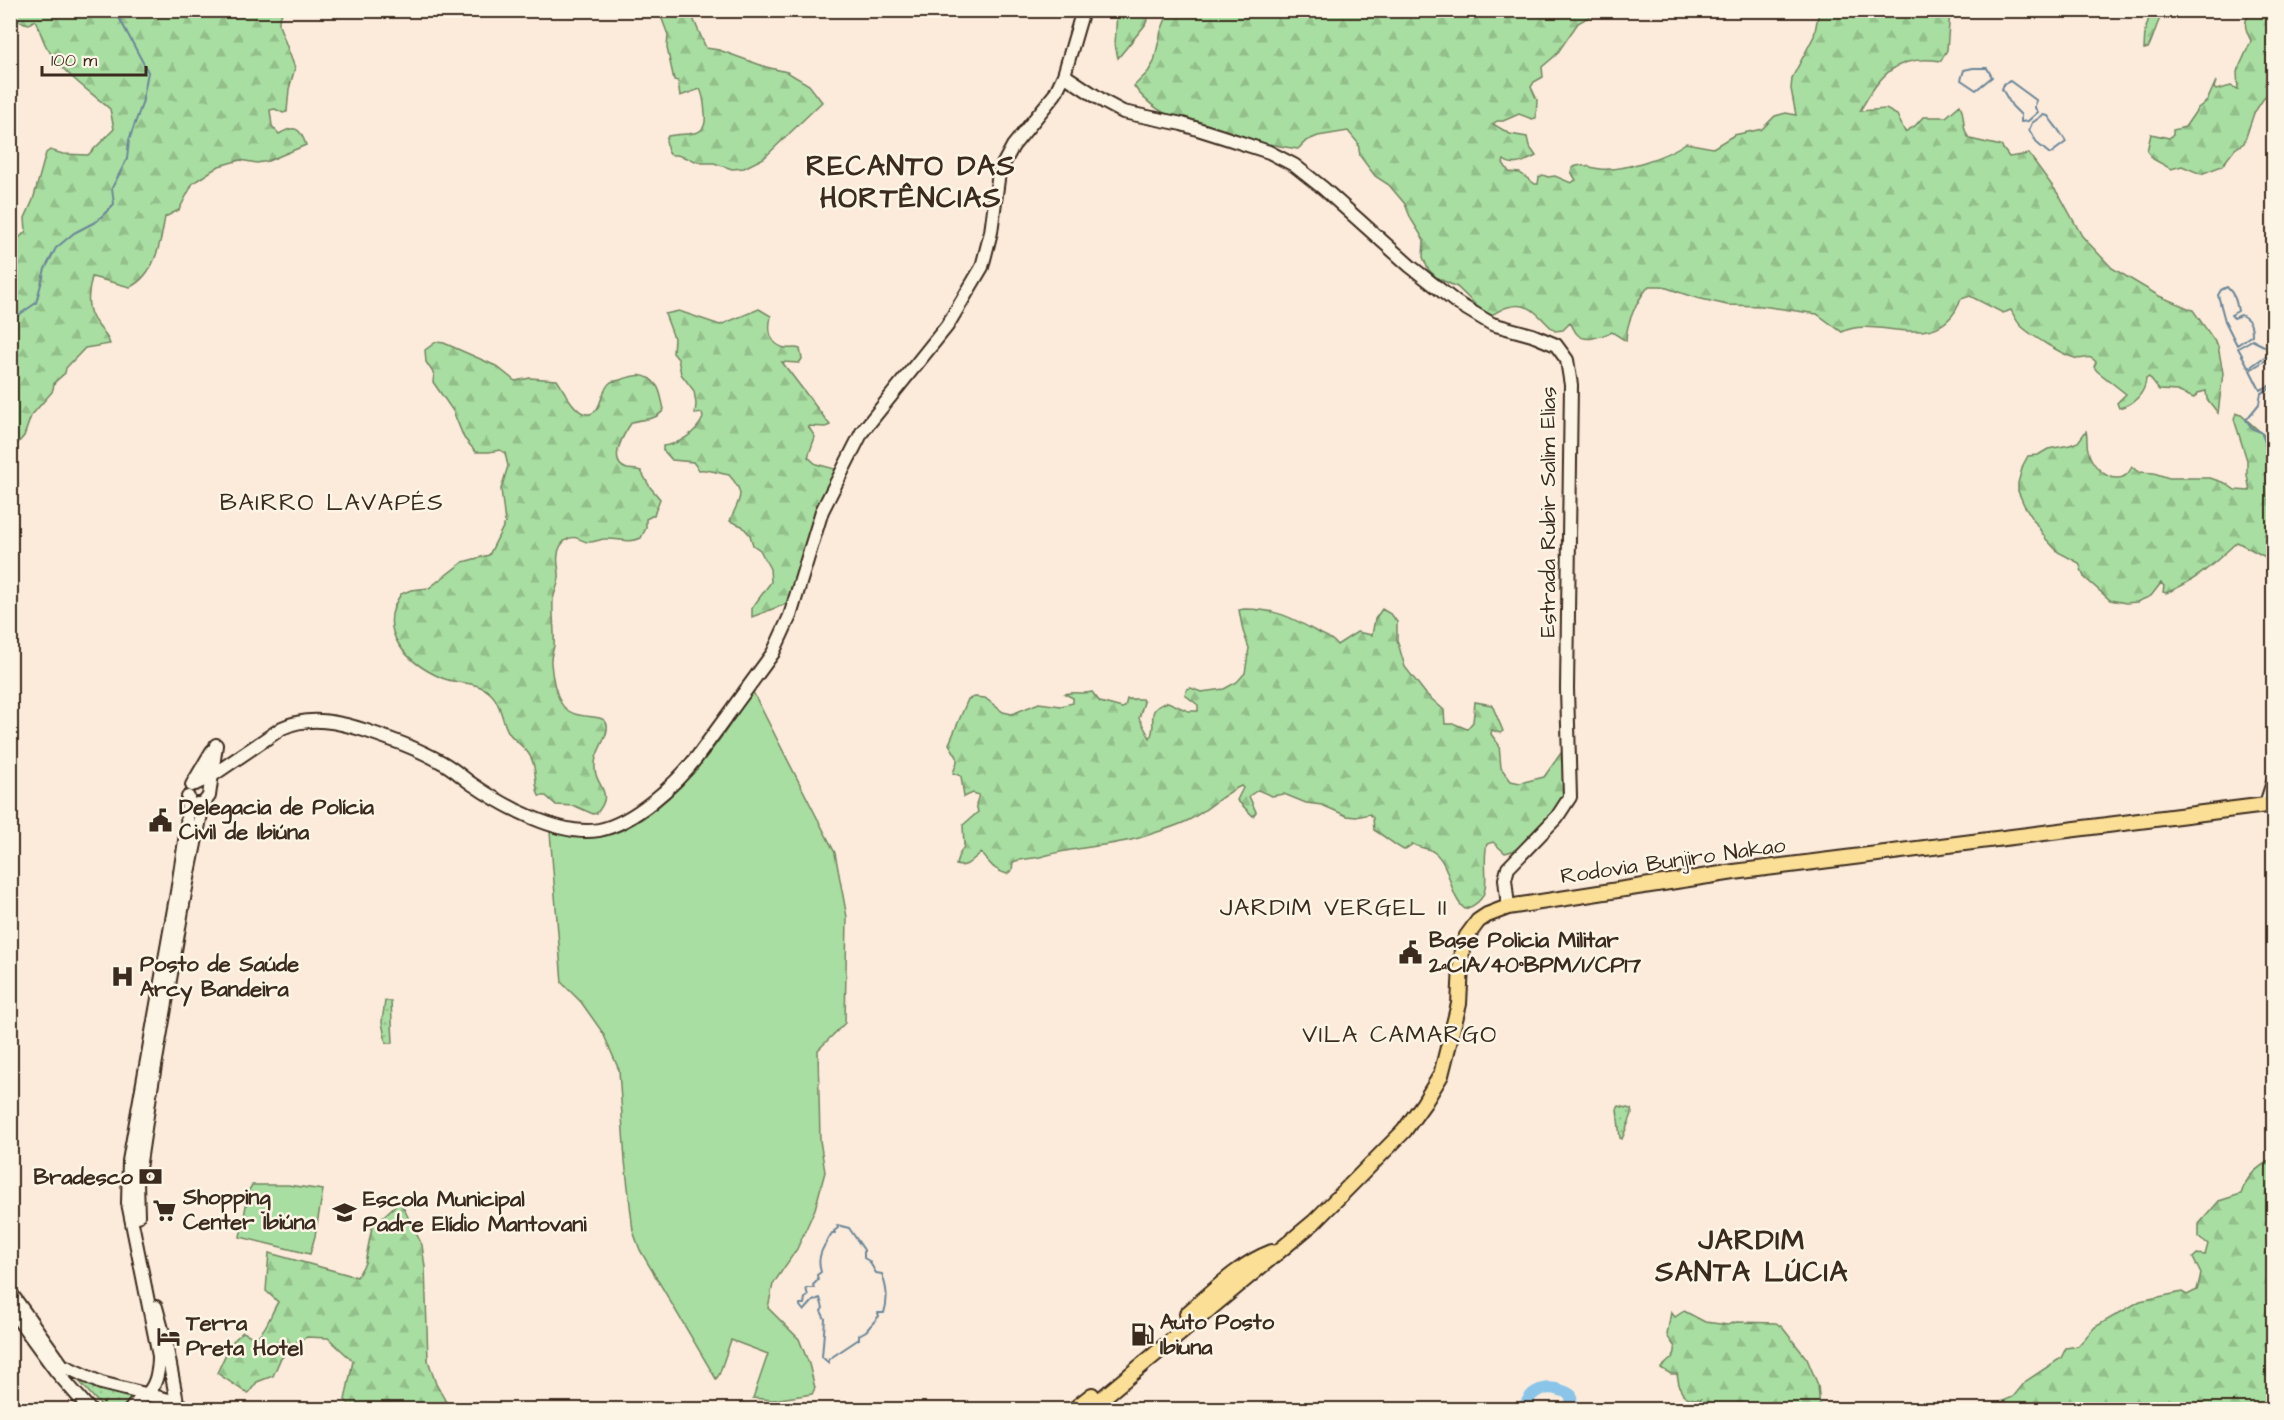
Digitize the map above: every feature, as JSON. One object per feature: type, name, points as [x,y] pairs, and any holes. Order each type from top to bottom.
[{"type":"main road","points":[[192,789],[282,728],[294,722],[313,720],[349,725],[403,743],[441,761],[472,784],[519,812],[582,831],[599,830],[615,825],[666,789],[685,772],[704,749],[773,653],[790,616],[822,512],[862,432],[948,326],[982,267],[988,249],[999,172],[1004,160],[1055,93],[1064,75],[1083,10]]},
{"type":"main road","name":"Estrada Rubir Salim Elias","points":[[1064,75],[1106,104],[1123,112],[1182,124],[1269,152],[1294,165],[1410,266],[1457,303],[1492,324],[1547,340],[1563,352],[1567,360],[1571,386],[1567,689],[1570,797],[1557,817],[1508,868],[1505,879],[1508,907]]},
{"type":"main road","points":[[130,1410],[136,1402],[147,1395],[157,1376],[159,1356],[134,1236],[132,1193],[152,1055],[188,854],[192,789],[216,745],[207,797],[188,854]]},
{"type":"main road","points":[[192,789],[194,804],[207,797],[243,755]]},
{"type":"main road","points":[[2270,804],[2274,778]]},
{"type":"main road","points":[[192,789],[202,784],[207,797]]},
{"type":"main road","name":"Rodovia Bunjiro Nakao","points":[[1088,1410],[1329,1207],[1404,1131],[1441,1075],[1454,1032],[1459,1004],[1462,947],[1478,921],[1487,915],[1508,907],[1734,872],[2270,804]]},
{"type":"main road","points":[[132,1193],[143,1250],[182,1406]]},
{"type":"main road","points":[[1074,1410],[1243,1266],[1253,1259],[1280,1249]]},
{"type":"main road","points":[[10,1292],[62,1365],[101,1383],[182,1406]]},
{"type":"main road","points":[[10,1308],[56,1371],[90,1410]]},
{"type":"green space","points":[[11,10],[283,11],[279,25],[295,68],[289,89],[287,112],[270,110],[272,126],[279,134],[289,129],[296,129],[302,134],[306,145],[268,161],[257,163],[240,160],[219,166],[193,183],[179,210],[165,217],[155,257],[139,282],[130,287],[92,277],[89,307],[93,319],[110,344],[85,348],[66,368],[65,373],[55,382],[52,392],[31,416],[24,436],[11,451],[11,246],[26,231],[25,218],[33,200],[46,153],[50,150],[63,154],[88,155],[114,129],[110,109],[59,64],[46,46],[35,20],[29,24],[21,22],[11,14]]},
{"type":"green space","points":[[659,11],[690,11],[706,48],[787,72],[809,85],[822,102],[764,158],[744,168],[732,169],[714,163],[702,163],[671,155],[668,152],[666,140],[668,136],[700,131],[705,122],[705,113],[700,89],[680,96],[678,81],[674,80],[667,48],[668,35]]},
{"type":"green space","points":[[1117,11],[1151,11],[1145,25],[1118,58],[1115,45]]},
{"type":"green space","points":[[1169,11],[1602,11],[1601,15],[1592,15],[1578,23],[1556,55],[1542,67],[1543,77],[1534,82],[1531,87],[1537,100],[1536,118],[1532,119],[1519,114],[1493,124],[1510,134],[1527,137],[1529,146],[1536,156],[1520,163],[1504,160],[1503,163],[1509,172],[1520,173],[1538,184],[1539,177],[1543,175],[1555,176],[1571,183],[1576,180],[1571,172],[1576,166],[1600,169],[1621,168],[1656,158],[1686,143],[1713,148],[1734,135],[1762,129],[1775,116],[1786,113],[1796,115],[1791,89],[1792,78],[1814,36],[1819,11],[1950,11],[1947,50],[1941,61],[1912,61],[1891,70],[1875,87],[1860,111],[1886,109],[1897,115],[1905,132],[1923,117],[1946,117],[1960,105],[1965,132],[1970,139],[2001,146],[2009,157],[2029,154],[2061,198],[2082,236],[2112,268],[2159,296],[2193,310],[2218,346],[2223,373],[2218,413],[2207,399],[2206,391],[2198,393],[2194,398],[2177,391],[2159,390],[2149,377],[2137,398],[2119,408],[2117,403],[2126,394],[2097,371],[2094,367],[2096,362],[2093,359],[2075,358],[2062,353],[2021,326],[2011,310],[2003,313],[1970,296],[1961,299],[1951,317],[1938,327],[1923,331],[1856,328],[1842,332],[1817,314],[1762,306],[1727,305],[1661,286],[1649,286],[1640,298],[1630,319],[1626,341],[1612,332],[1595,338],[1582,337],[1577,334],[1570,323],[1563,330],[1555,331],[1529,308],[1523,306],[1516,305],[1491,315],[1480,309],[1457,287],[1437,278],[1428,269],[1423,257],[1424,240],[1405,204],[1389,185],[1375,176],[1360,156],[1358,143],[1348,131],[1318,136],[1306,141],[1298,149],[1208,131],[1165,113],[1147,101],[1134,86],[1154,62],[1161,31]]},
{"type":"green space","points":[[2151,11],[2165,11],[2148,48],[2144,49],[2145,31]]},
{"type":"green space","points":[[2273,13],[2273,76],[2268,92],[2254,113],[2244,143],[2235,149],[2222,166],[2201,174],[2182,166],[2171,169],[2153,159],[2147,151],[2151,134],[2169,138],[2173,135],[2173,130],[2185,127],[2198,108],[2207,101],[2216,81],[2214,88],[2216,90],[2231,86],[2238,89],[2237,72],[2251,41],[2246,28],[2247,18],[2249,15]]},
{"type":"green space","points":[[759,309],[771,316],[770,331],[776,343],[785,348],[800,349],[802,359],[799,363],[782,362],[830,425],[826,427],[808,426],[815,437],[808,457],[816,464],[835,469],[835,473],[788,603],[752,617],[752,608],[771,582],[770,569],[760,550],[753,545],[750,535],[742,526],[730,521],[740,498],[735,482],[729,475],[699,470],[693,462],[672,460],[663,450],[663,446],[675,443],[692,433],[703,418],[702,413],[695,414],[694,391],[681,374],[678,359],[673,353],[674,338],[665,314],[679,311],[720,325]]},
{"type":"green space","points":[[436,342],[444,343],[496,366],[515,381],[530,378],[557,380],[574,406],[587,414],[596,411],[604,391],[612,382],[644,376],[653,381],[660,391],[664,409],[658,416],[632,422],[622,439],[618,454],[621,465],[627,469],[641,471],[660,499],[654,515],[646,519],[646,528],[641,538],[628,541],[605,539],[589,542],[572,538],[563,543],[558,553],[559,578],[553,600],[552,673],[555,689],[566,709],[580,715],[600,718],[607,725],[595,764],[595,772],[604,793],[602,805],[597,813],[593,814],[575,806],[556,805],[546,796],[539,796],[534,765],[530,756],[509,733],[498,703],[492,695],[481,687],[448,680],[429,672],[407,655],[393,633],[394,608],[401,594],[411,590],[429,588],[463,562],[489,555],[505,523],[501,489],[508,466],[505,453],[500,450],[476,452],[464,438],[453,411],[433,382],[434,374],[426,362],[425,350]]},
{"type":"green space","points":[[2236,413],[2273,443],[2273,561],[2237,542],[2204,571],[2177,588],[2166,593],[2163,592],[2164,586],[2161,583],[2151,596],[2137,602],[2126,603],[2110,600],[2084,577],[2079,563],[2058,552],[2046,539],[2024,505],[2018,491],[2023,465],[2028,456],[2078,442],[2086,431],[2087,447],[2091,459],[2102,472],[2112,477],[2120,478],[2128,474],[2132,467],[2139,472],[2154,473],[2169,478],[2210,478],[2225,483],[2235,490],[2250,491],[2247,460],[2234,419]]},
{"type":"green space","points":[[1382,609],[1392,615],[1397,622],[1397,640],[1405,667],[1426,694],[1444,710],[1445,724],[1455,724],[1467,729],[1473,722],[1475,702],[1492,705],[1503,731],[1500,733],[1492,730],[1491,734],[1499,745],[1501,768],[1511,781],[1520,783],[1544,777],[1561,753],[1564,753],[1564,799],[1539,832],[1515,850],[1505,853],[1493,842],[1487,844],[1485,891],[1475,904],[1465,909],[1460,903],[1444,866],[1435,853],[1413,844],[1404,850],[1374,830],[1373,818],[1370,814],[1347,816],[1322,805],[1306,803],[1284,794],[1272,796],[1258,790],[1249,796],[1256,812],[1253,816],[1237,800],[1243,788],[1241,786],[1187,821],[1139,838],[1023,859],[1013,862],[1012,870],[1007,874],[995,868],[981,853],[963,866],[956,865],[964,846],[963,825],[978,812],[976,804],[979,795],[973,793],[964,797],[961,776],[953,773],[957,757],[949,744],[968,699],[985,698],[1003,712],[1012,714],[1039,703],[1061,706],[1073,703],[1073,698],[1065,694],[1069,693],[1092,692],[1100,702],[1122,708],[1125,707],[1127,699],[1142,699],[1144,702],[1139,718],[1150,738],[1153,712],[1160,705],[1168,702],[1188,711],[1198,711],[1198,705],[1185,695],[1187,689],[1191,688],[1201,692],[1224,689],[1237,682],[1245,673],[1249,648],[1239,610],[1265,610],[1283,615],[1328,637],[1337,645],[1357,632],[1372,635],[1375,619]]},
{"type":"green space","points":[[752,690],[835,853],[847,917],[845,1023],[818,1050],[820,1140],[825,1172],[815,1209],[797,1249],[773,1284],[768,1308],[799,1339],[815,1388],[812,1394],[773,1400],[753,1398],[768,1354],[731,1340],[716,1379],[640,1250],[633,1231],[625,1161],[619,1070],[603,1033],[581,1002],[562,983],[550,832],[591,838],[605,836],[627,828],[648,815],[689,777],[725,732]]},
{"type":"green space","points":[[385,1001],[391,1001],[393,1043],[386,1043],[382,1022]]},
{"type":"green space","points":[[1619,1106],[1631,1109],[1632,1114],[1622,1139],[1620,1138],[1617,1109]]},
{"type":"green space","points":[[2273,1158],[2273,1409],[1988,1409],[2013,1397],[2026,1381],[2061,1358],[2066,1348],[2078,1346],[2095,1327],[2140,1301],[2182,1292],[2187,1295],[2197,1290],[2201,1274],[2193,1258],[2197,1254],[2205,1255],[2208,1244],[2199,1237],[2199,1224],[2219,1201],[2241,1194],[2253,1173]]},
{"type":"green space","points":[[252,1185],[288,1185],[323,1190],[310,1254],[240,1237]]},
{"type":"green space","points":[[400,1201],[422,1245],[425,1267],[428,1360],[436,1384],[450,1409],[354,1409],[345,1400],[353,1361],[328,1338],[307,1337],[293,1344],[280,1360],[273,1376],[257,1382],[248,1394],[217,1373],[231,1343],[243,1332],[255,1338],[259,1335],[278,1302],[266,1291],[269,1253],[357,1277],[365,1263],[372,1227]]},
{"type":"green space","points":[[1684,1311],[1705,1322],[1728,1325],[1736,1322],[1776,1323],[1782,1327],[1807,1359],[1818,1385],[1820,1409],[1697,1409],[1701,1399],[1685,1396],[1680,1390],[1677,1374],[1671,1374],[1661,1368],[1673,1357],[1675,1351],[1667,1335],[1671,1312],[1675,1317]]},
{"type":"green space","points":[[81,1378],[132,1398],[123,1409],[104,1409],[78,1380]]},
{"type":"waterway","points":[[10,321],[36,303],[45,269],[56,248],[74,233],[97,221],[114,204],[112,188],[127,159],[129,140],[142,104],[148,72],[115,10]]},
{"type":"waterway","points":[[1973,68],[1987,68],[1992,77],[1976,90],[1961,80],[1964,70],[1973,68]]},
{"type":"waterway","points":[[2010,81],[2036,100],[2035,108],[2038,112],[2028,121],[2021,122],[2021,115],[2012,106],[2002,89],[2004,84],[2010,81]]},
{"type":"waterway","points":[[2043,115],[2048,116],[2066,142],[2050,154],[2038,144],[2029,130],[2032,123],[2043,115]]},
{"type":"waterway","points":[[2227,287],[2235,298],[2238,311],[2231,315],[2234,318],[2241,315],[2252,328],[2252,335],[2237,345],[2225,321],[2218,295],[2227,287]]},
{"type":"waterway","points":[[2252,340],[2269,351],[2249,368],[2238,348],[2252,340]]},
{"type":"waterway","points":[[2274,355],[2250,370],[2260,390],[2274,384]]},
{"type":"waterway","points":[[10,360],[13,375],[10,383]]},
{"type":"waterway","points":[[2274,387],[2261,393],[2259,404],[2246,420],[2253,429],[2261,432],[2268,449],[2269,465],[2274,466]]},
{"type":"waterway","points":[[837,1225],[849,1228],[864,1250],[864,1258],[869,1261],[876,1273],[882,1274],[887,1297],[884,1313],[878,1313],[879,1316],[866,1331],[859,1335],[859,1339],[829,1359],[829,1363],[822,1357],[825,1319],[821,1311],[823,1308],[820,1298],[813,1301],[804,1311],[800,1304],[804,1304],[808,1296],[806,1288],[814,1288],[813,1285],[818,1280],[817,1275],[821,1272],[819,1262],[821,1252],[832,1233],[835,1233],[834,1231],[838,1228],[837,1225]]},
{"type":"waterway","points":[[1524,1410],[1531,1396],[1537,1391],[1550,1388],[1571,1395],[1572,1410]]},
{"type":"place","name":"Delegacia de Polícia Civil de Ibiúna","points":[[161,820]]},
{"type":"place","name":"Base Policia Militar 2ªCIA/40°BPM/I/CP17","points":[[1411,953]]},
{"type":"place","name":"Posto de Saúde Arcy Bandeira","points":[[122,977]]},
{"type":"place","name":"Bradesco","points":[[151,1177]]},
{"type":"place","name":"Shopping Center Ibiúna","points":[[165,1210]]},
{"type":"place","name":"Escola Municipal Padre Elídio Mantovani","points":[[345,1212]]},
{"type":"place","name":"Auto Posto Ibiuna","points":[[1142,1335]]},
{"type":"place","name":"Terra Preta Hotel","points":[[168,1336]]},
{"type":"district","name":"RECANTO DAS HORTÊNCIAS","points":[[911,182]]},
{"type":"district","name":"BAIRRO LAVAPÉS","points":[[332,503]]},
{"type":"district","name":"JARDIM VERGEL II","points":[[1334,908]]},
{"type":"district","name":"VILA CAMARGO","points":[[1400,1035]]},
{"type":"district","name":"JARDIM SANTA LÚCIA","points":[[1752,1256]]}]
